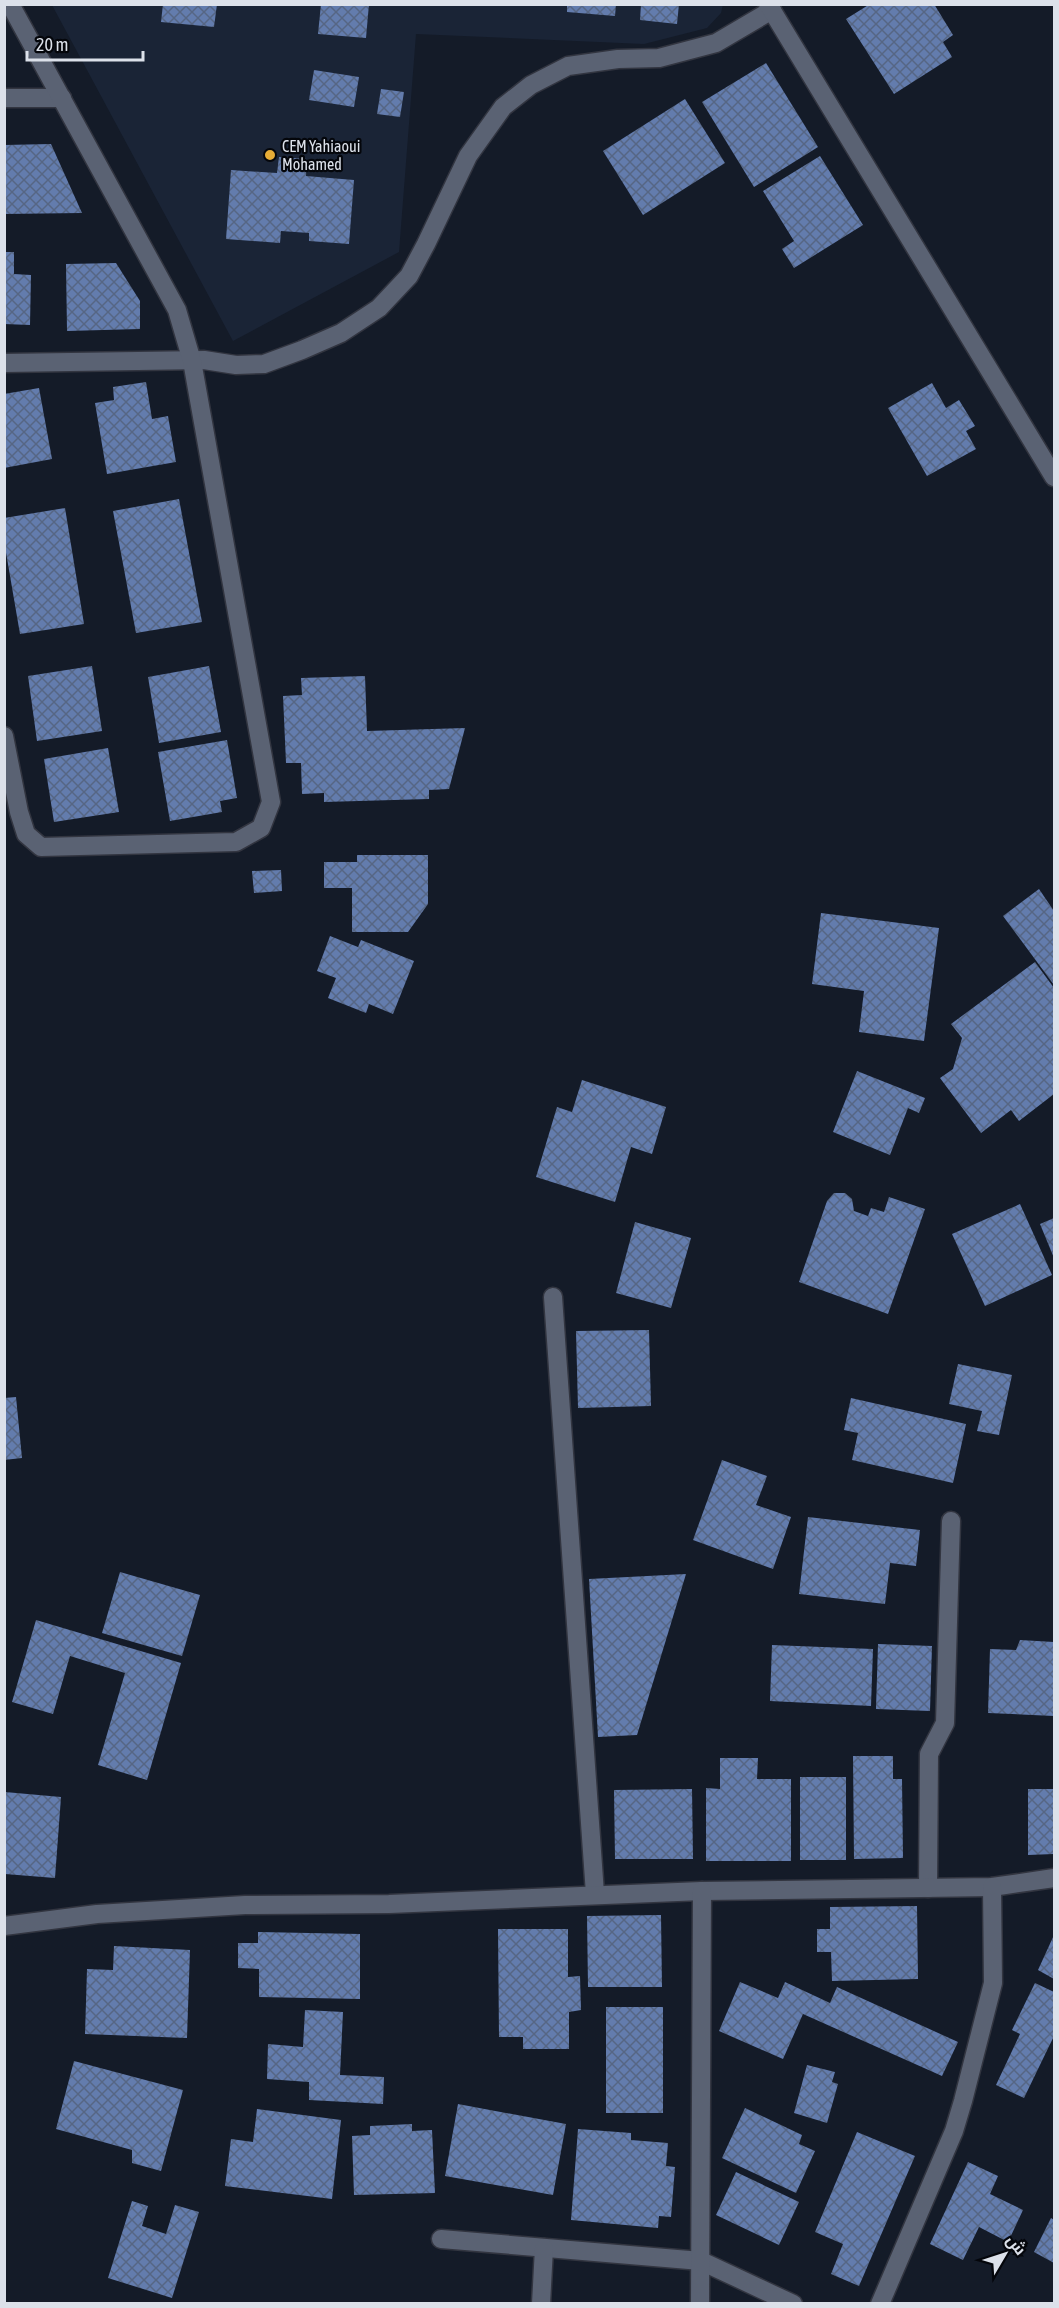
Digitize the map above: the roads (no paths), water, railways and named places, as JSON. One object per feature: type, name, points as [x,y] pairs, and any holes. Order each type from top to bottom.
[{"type":"street","points":[[4,736],[19,812],[26,834],[41,847],[236,842],[261,828],[271,802],[192,361],[177,310],[10,4]]},
{"type":"street","points":[[4,363],[204,360],[236,365],[264,364],[341,333],[379,308],[409,276],[468,156],[503,107],[531,85],[568,66],[659,58],[716,42],[770,7],[1054,477]]},
{"type":"street","points":[[4,98],[62,98]]},
{"type":"street","points":[[553,1297],[595,1894]]},
{"type":"street","points":[[928,1888],[929,1754],[945,1723],[951,1521]]},
{"type":"street","points":[[4,1926],[97,1914],[234,1906],[389,1904],[702,1891],[992,1887],[1054,1878]]},
{"type":"street","points":[[880,2304],[954,2131],[963,2101],[993,1983],[992,1887]]},
{"type":"street","points":[[700,2304],[702,1891]]},
{"type":"street","points":[[441,2239],[701,2261],[793,2304]]},
{"type":"street","points":[[541,2304],[544,2248]]},
{"type":"place","name":"CEM Yahiaoui Mohamed","points":[[270,155]]}]
